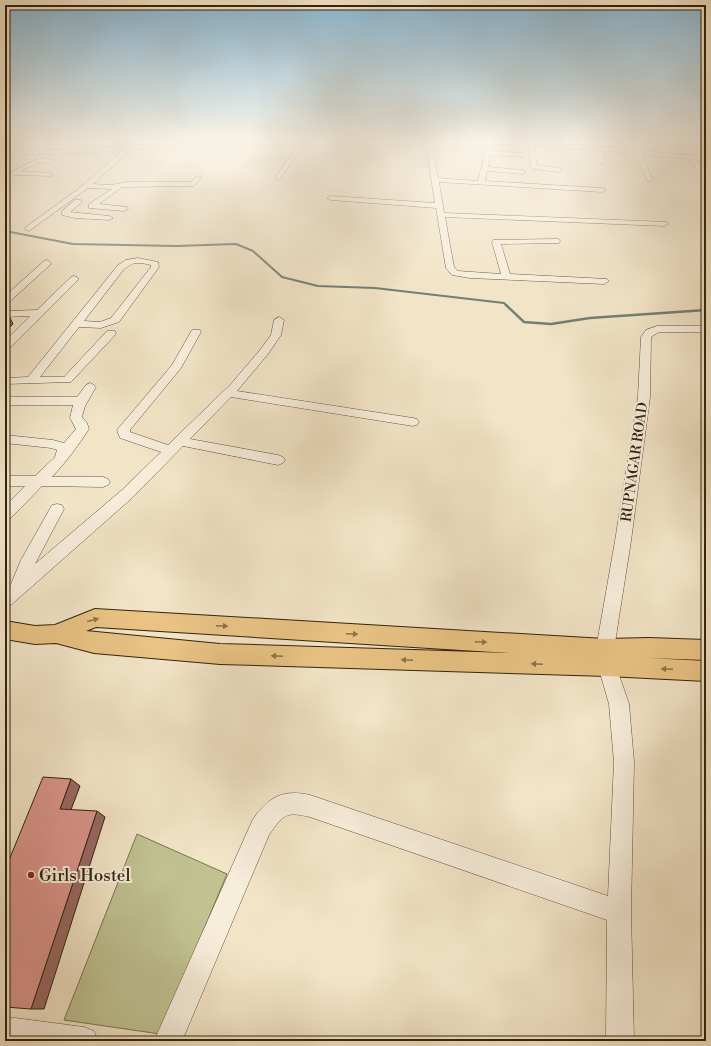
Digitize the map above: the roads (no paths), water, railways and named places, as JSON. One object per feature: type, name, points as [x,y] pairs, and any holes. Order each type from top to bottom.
[{"type":"main road","points":[[5,630],[35,635],[56,634],[94,643],[220,654],[606,658],[706,671]]},
{"type":"main road","points":[[606,658],[649,648],[706,650]]},
{"type":"street","points":[[29,229],[83,189]]},
{"type":"street","points":[[96,189],[64,213],[75,216],[109,218]]},
{"type":"street","points":[[115,189],[92,206],[124,209]]},
{"type":"street","points":[[436,189],[451,270],[466,275],[604,282]]},
{"type":"street","points":[[581,189],[602,190]]},
{"type":"street","points":[[331,198],[440,210],[664,224]]},
{"type":"street","points":[[506,277],[496,242],[556,241]]},
{"type":"street","points":[[32,380],[76,324],[125,264],[130,261],[143,261],[155,264],[155,267],[115,320],[101,325],[76,324]]},
{"type":"street","points":[[5,301],[47,263]]},
{"type":"street","points":[[5,347],[74,279]]},
{"type":"street","points":[[5,314],[39,313]]},
{"type":"street","points":[[5,600],[127,494],[227,394],[272,341],[276,335],[279,320]]},
{"type":"street","name":"RUPNAGAR ROAD","points":[[606,658],[643,404],[646,337],[650,332],[657,329],[706,329]]},
{"type":"street","points":[[170,451],[125,435],[123,430],[177,366],[196,332]]},
{"type":"street","points":[[5,380],[67,380],[111,333]]},
{"type":"street","points":[[5,515],[61,459],[83,429],[81,423],[76,418],[79,401],[90,387]]},
{"type":"street","points":[[227,394],[413,422]]},
{"type":"street","points":[[5,401],[79,401]]},
{"type":"street","points":[[5,440],[53,444],[64,448],[64,453]]},
{"type":"street","points":[[180,441],[278,460]]},
{"type":"street","points":[[5,481],[103,482]]},
{"type":"street","points":[[19,587],[29,560],[57,509]]},
{"type":"street","points":[[606,658],[619,704],[624,762],[619,912],[620,1041]]},
{"type":"street","points":[[168,1041],[261,826],[271,812],[282,804],[295,802],[310,806],[619,912]]},
{"type":"street","points":[[5,1033],[15,1032],[84,1041]]},
{"type":"waterway","points":[[5,231],[73,244],[176,246],[236,244],[253,251],[282,277],[318,286],[375,288],[504,303],[506,305]]},
{"type":"waterway","points":[[506,305],[524,322],[551,324],[590,318],[706,310]]},
{"type":"place","name":"Girls Hostel","points":[[31,875]]}]
